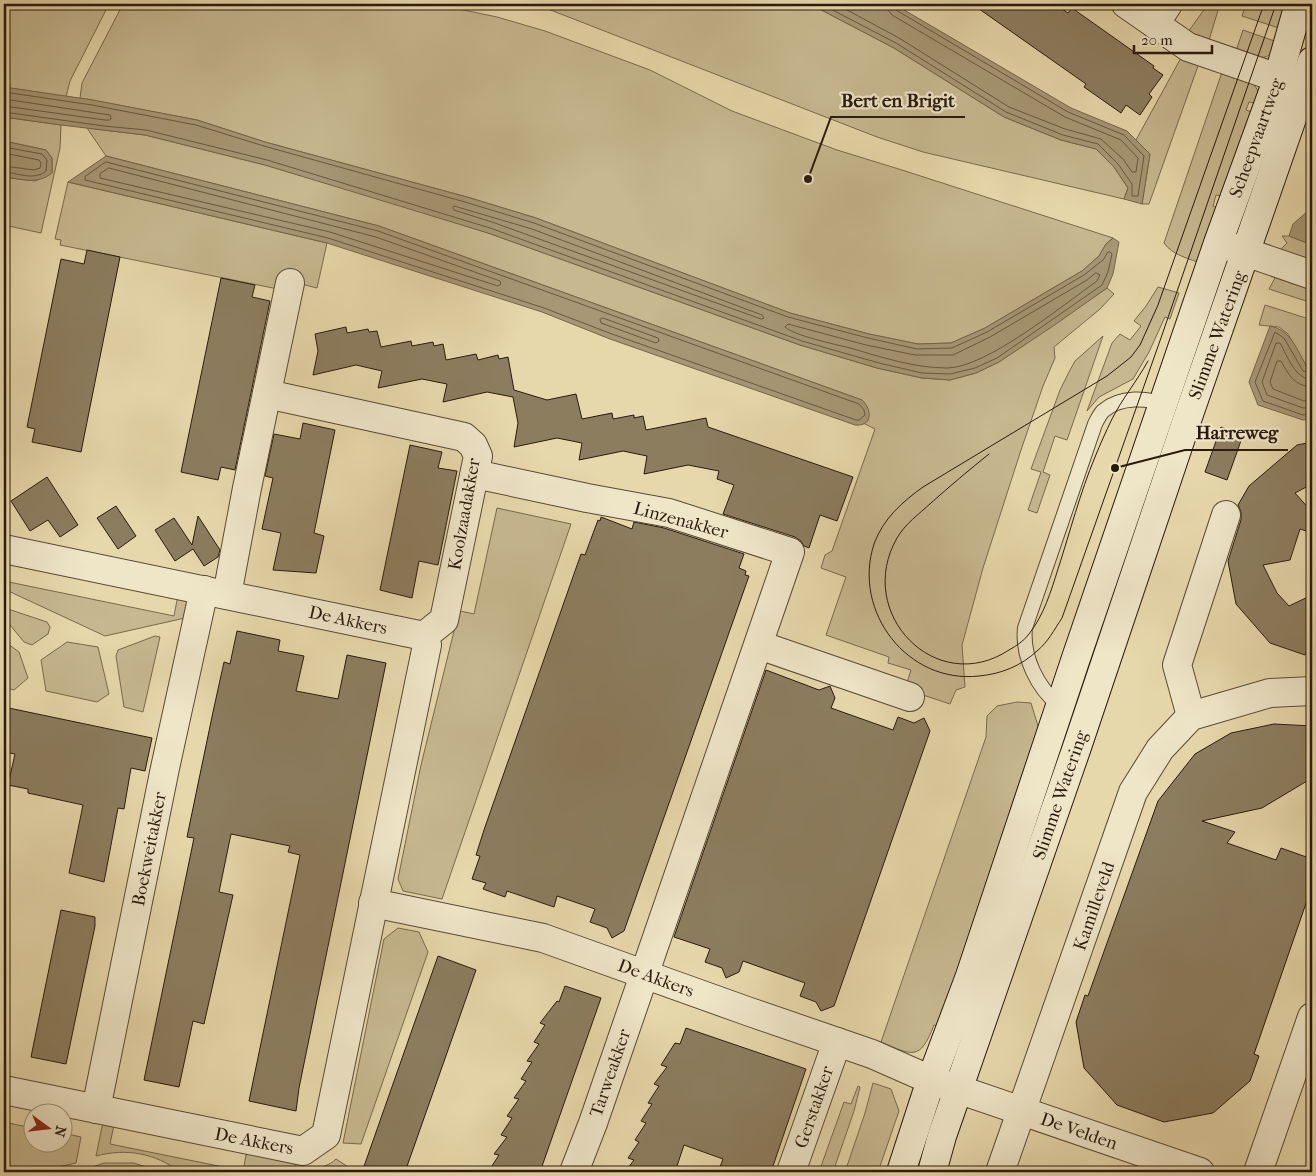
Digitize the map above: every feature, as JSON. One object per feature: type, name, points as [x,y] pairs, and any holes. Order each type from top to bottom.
[{"type":"street","points":[[1126,4],[1162,14],[1188,47],[1302,77]]},
{"type":"street","name":"Scheepvaartweg","points":[[1246,253],[1302,77],[1299,4]]},
{"type":"street","name":"Scheepvaartweg","points":[[1218,243],[1302,77]]},
{"type":"street","points":[[1218,243],[1312,275]]},
{"type":"street","name":"Slimme Watering","points":[[932,1172],[958,1090],[1077,747],[1176,410],[1218,243]]},
{"type":"street","name":"Slimme Watering","points":[[900,1172],[931,1080],[970,976],[1060,706],[1176,410],[1246,253]]},
{"type":"street","points":[[216,592],[267,394],[290,283]]},
{"type":"street","name":"Koolzaadakker","points":[[267,394],[464,437],[473,445],[478,456],[444,620],[424,636]]},
{"type":"street","name":"Linzenakker","points":[[475,474],[669,513],[790,552],[645,974]]},
{"type":"street","points":[[1226,515],[1177,665],[1191,716],[1270,693],[1312,691]]},
{"type":"street","name":"De Akkers","points":[[4,548],[424,636],[428,645],[326,1135],[303,1150],[4,1090]]},
{"type":"street","name":"Boekweitakker","points":[[96,1109],[165,768],[216,592]]},
{"type":"street","points":[[759,646],[910,697]]},
{"type":"street","name":"Kamilleveld","points":[[1000,1172],[1133,792],[1160,749],[1191,716]]},
{"type":"street","name":"De Akkers","points":[[373,903],[543,938],[872,1054],[931,1080]]},
{"type":"street","name":"Tarweakker","points":[[574,1172],[645,974]]},
{"type":"street","points":[[1258,1172],[1312,1017]]},
{"type":"street","name":"Gerstakker","points":[[791,1172],[837,1042]]},
{"type":"street","name":"De Velden","points":[[931,1080],[1200,1172]]},
{"type":"lane","name":"Slimme Watering","points":[[1060,706],[1050,698],[1035,676],[1024,640],[1025,628],[1095,424],[1102,412],[1112,405],[1140,398],[1176,410]]},
{"type":"shaded area","points":[[4,4],[109,4],[70,81],[66,97],[4,87]]},
{"type":"shaded area","points":[[123,4],[435,4],[497,17],[545,31],[650,70],[732,111],[837,150],[1113,238],[1106,244],[1099,256],[1082,271],[985,328],[951,343],[918,344],[869,334],[790,313],[536,218],[467,197],[265,142],[197,120],[80,98],[82,83]]},
{"type":"shaded area","points":[[535,4],[810,4],[894,48],[1004,117],[1061,140],[1096,149],[1114,167],[1128,188],[1124,199],[923,152],[877,137]]},
{"type":"shaded area","points":[[1208,4],[1220,4],[1209,40],[1188,32]]},
{"type":"shaded area","points":[[1246,4],[1257,8],[1259,4],[1292,4],[1285,30],[1242,16]]},
{"type":"shaded area","points":[[1243,30],[1280,43],[1270,55],[1260,58],[1250,56],[1236,51]]},
{"type":"shaded area","points":[[1182,56],[1199,63],[1149,204],[1142,204],[1150,154],[1136,140]]},
{"type":"shaded area","points":[[1222,72],[1252,82],[1259,92],[1258,104],[1249,102],[1246,110],[1255,113],[1226,197],[1216,195],[1213,206],[1221,209],[1203,264],[1176,254],[1164,243]]},
{"type":"shaded area","points":[[4,117],[61,125],[60,148],[41,233],[4,225],[4,177],[35,181],[52,173],[52,158],[46,150],[4,141]]},
{"type":"shaded area","points":[[87,128],[145,135],[265,165],[393,203],[488,233],[800,345],[877,368],[922,378],[950,380],[976,373],[999,362],[1107,288],[1114,294],[1100,309],[1054,347],[1055,358],[1043,386],[1021,450],[983,568],[962,645],[965,687],[956,690],[950,704],[905,689],[911,670],[888,663],[889,657],[826,635],[846,577],[821,568],[825,555],[832,551],[875,429],[863,423],[868,421],[862,400],[379,226],[106,156]]},
{"type":"shaded area","points":[[68,182],[327,243],[317,288],[281,279],[278,289],[60,245],[61,240],[55,239]]},
{"type":"shaded area","points":[[1282,236],[1289,236],[1312,245],[1312,265],[1281,249],[1287,243]]},
{"type":"shaded area","points":[[1276,276],[1312,288],[1312,303],[1269,289]]},
{"type":"shaded area","points":[[1158,287],[1179,293],[1170,319],[1165,317],[1149,352],[1133,379],[1099,397],[1087,411],[1112,343],[1120,334],[1130,340],[1141,326],[1134,321]]},
{"type":"shaded area","points":[[1265,305],[1312,320],[1312,369],[1307,367],[1288,334],[1279,327],[1259,325]]},
{"type":"shaded area","points":[[1103,336],[1067,440],[1055,436],[1043,472],[1050,475],[1037,513],[1028,510],[1041,472],[1031,469],[1060,390],[1075,361]]},
{"type":"shaded area","points":[[497,508],[571,524],[442,899],[403,891],[398,879],[421,765],[454,631],[456,610],[474,614]]},
{"type":"shaded area","points":[[4,581],[174,616],[178,595],[190,598],[185,618],[105,636],[4,589]]},
{"type":"shaded area","points":[[8,609],[47,622],[50,627],[48,634],[32,645],[24,642],[5,619]]},
{"type":"shaded area","points":[[155,636],[160,637],[143,712],[124,707],[116,656],[118,650]]},
{"type":"shaded area","points":[[4,641],[19,652],[28,678],[14,690],[4,687]]},
{"type":"shaded area","points":[[67,642],[98,647],[109,694],[97,702],[46,691],[41,660]]},
{"type":"shaded area","points":[[1017,702],[1031,703],[1038,726],[1037,749],[941,1027],[934,1025],[929,1037],[919,1050],[908,1052],[900,1050],[881,1042],[986,737],[987,716],[997,706]]},
{"type":"shaded area","points":[[398,928],[419,932],[428,952],[361,1144],[343,1143],[384,939]]},
{"type":"shaded area","points":[[873,1083],[891,1089],[899,1111],[878,1172],[845,1172],[865,1113]]},
{"type":"shaded area","points":[[858,1086],[860,1087],[854,1111],[833,1172],[819,1172],[844,1102],[851,1104]]},
{"type":"shaded area","points":[[104,1117],[115,1120],[110,1144],[243,1171],[247,1150],[295,1159],[295,1172],[180,1172],[161,1160],[140,1154],[118,1152],[96,1156]]},
{"type":"shaded area","points":[[4,1122],[22,1126],[22,1154],[72,1154],[72,1135],[81,1137],[76,1163],[37,1172],[4,1172]]},
{"type":"shaded area","points":[[336,1159],[348,1167],[346,1172],[307,1172],[327,1165]]},
{"type":"shaded area","points":[[104,1163],[134,1163],[161,1172],[78,1172]]},
{"type":"water","points":[[810,4],[894,4],[1071,108],[1127,131],[1150,154],[1142,204],[1124,199],[1128,188],[1114,167],[1096,149],[1061,140],[1004,117],[894,48]]},
{"type":"water","points":[[4,87],[93,100],[197,120],[265,142],[467,197],[536,218],[790,313],[869,334],[918,344],[951,343],[985,328],[1082,271],[1099,256],[1106,244],[1113,238],[1119,242],[1113,274],[1107,288],[1056,324],[999,362],[976,373],[950,380],[922,378],[877,368],[800,345],[488,233],[265,165],[145,135],[4,117]]},
{"type":"water","points":[[4,141],[46,150],[52,158],[52,173],[35,180],[4,177]]},
{"type":"water","points":[[106,156],[379,226],[862,400],[868,408],[868,421],[861,425],[855,425],[610,339],[542,312],[327,243],[68,182]]},
{"type":"water","points":[[1308,211],[1312,212],[1312,245],[1289,236],[1293,224]]},
{"type":"water","points":[[1270,326],[1277,328],[1288,336],[1307,367],[1312,369],[1312,419],[1303,420],[1258,405],[1249,382]]},
{"type":"building","points":[[972,4],[1055,4],[1068,13],[1072,8],[1154,66],[1153,68],[1163,75],[1149,94],[1152,97],[1140,115],[1126,105],[1121,113],[1084,87],[1086,84]]},
{"type":"building","points":[[87,250],[120,257],[81,452],[32,442],[35,429],[27,427],[61,259],[84,264]]},
{"type":"building","points":[[221,278],[255,285],[252,297],[270,301],[235,470],[221,467],[218,480],[181,472]]},
{"type":"building","points":[[346,327],[347,333],[368,329],[369,332],[377,331],[381,347],[411,341],[412,346],[433,342],[434,346],[443,344],[446,360],[476,354],[478,360],[498,355],[499,359],[508,357],[514,390],[547,400],[576,394],[582,419],[612,413],[613,419],[634,415],[634,418],[643,416],[646,430],[706,418],[708,427],[853,477],[837,521],[820,515],[809,548],[804,546],[795,537],[723,514],[734,485],[717,479],[719,471],[688,465],[644,474],[647,456],[623,451],[579,460],[582,443],[557,438],[514,447],[518,423],[513,397],[487,392],[443,402],[447,384],[422,379],[378,388],[382,371],[356,365],[313,375],[318,351],[315,334]]},
{"type":"building","points":[[303,423],[335,430],[314,533],[324,536],[316,573],[273,570],[281,533],[262,529],[273,478],[265,476],[274,434],[300,439]]},
{"type":"building","points":[[1221,427],[1243,435],[1227,480],[1205,472]]},
{"type":"building","points":[[1312,442],[1312,484],[1295,493],[1312,512],[1306,531],[1300,529],[1290,560],[1263,565],[1277,593],[1289,606],[1312,595],[1312,652],[1306,652],[1305,655],[1270,643],[1236,604],[1228,561],[1241,520],[1241,512],[1238,505],[1249,486],[1297,445]]},
{"type":"building","points":[[410,445],[442,452],[438,468],[457,471],[438,565],[419,561],[412,598],[380,590]]},
{"type":"building","points":[[47,477],[78,525],[60,537],[48,520],[30,531],[11,501]]},
{"type":"building","points":[[116,506],[136,536],[118,549],[97,518]]},
{"type":"building","points":[[198,516],[220,550],[218,557],[204,566],[193,549],[175,561],[155,530],[174,518],[192,545]]},
{"type":"building","points":[[601,517],[632,529],[634,522],[664,528],[744,554],[739,568],[746,571],[745,575],[749,576],[624,931],[612,938],[607,928],[590,922],[595,909],[557,896],[554,907],[507,891],[505,897],[483,889],[486,883],[472,879],[480,856],[476,855],[485,827],[581,554],[585,555],[598,520],[600,521]]},
{"type":"building","points":[[237,631],[280,640],[278,651],[304,656],[296,691],[338,699],[347,655],[386,663],[299,1088],[296,1111],[249,1101],[300,855],[288,852],[290,846],[231,834],[219,892],[233,895],[204,1024],[193,1021],[179,1087],[144,1080],[194,838],[187,837],[224,662],[230,664]]},
{"type":"building","points":[[766,670],[819,690],[830,686],[835,698],[831,708],[893,730],[898,717],[914,723],[924,718],[930,731],[834,1006],[821,1011],[816,1002],[800,996],[805,983],[743,961],[739,972],[726,978],[722,968],[705,962],[710,949],[674,937]]},
{"type":"building","points":[[4,707],[152,738],[145,771],[131,768],[124,809],[118,808],[104,882],[69,873],[83,805],[28,793],[28,789],[8,785],[15,754],[4,752]]},
{"type":"building","points":[[1274,724],[1312,726],[1312,778],[1262,808],[1202,821],[1235,832],[1227,843],[1276,860],[1281,848],[1312,859],[1312,886],[1254,1054],[1259,1056],[1250,1081],[1213,1113],[1164,1122],[1117,1105],[1084,1068],[1076,1022],[1085,995],[1088,996],[1158,801],[1195,754],[1231,733]]},
{"type":"building","points":[[61,910],[95,917],[95,926],[66,1064],[31,1057]]},
{"type":"building","points":[[438,956],[476,970],[454,1033],[405,1172],[362,1172]]},
{"type":"building","points":[[565,986],[601,998],[540,1172],[488,1172],[499,1155],[494,1154],[507,1137],[501,1135],[512,1118],[507,1116],[519,1099],[514,1098],[526,1081],[521,1079],[532,1062],[527,1061],[539,1044],[534,1042],[545,1025],[540,1023],[557,1001],[559,1002]]},
{"type":"building","points":[[686,1028],[806,1069],[771,1172],[718,1172],[723,1159],[684,1145],[675,1172],[625,1172],[634,1160],[628,1158],[639,1142],[635,1140],[646,1123],[641,1121],[652,1104],[648,1103],[659,1086],[654,1084],[667,1067],[661,1065],[675,1043],[680,1044]]},
{"type":"tram line","points":[[1264,4],[1158,305],[1140,345],[1131,357],[1107,376],[923,487],[894,512],[882,527],[874,544],[869,570],[871,594],[879,618],[892,639],[909,656],[930,668],[953,675],[979,676],[1010,668],[1024,661],[1041,647],[1051,636],[1062,618],[1276,4]]},
{"type":"tram line","points":[[989,454],[945,490],[904,528],[897,538],[886,566],[886,594],[894,619],[910,640],[930,655],[955,663],[981,662],[1009,650],[1025,639],[1034,627],[1050,594],[1080,499],[1099,448],[1116,412],[1148,361]]},
{"type":"place","name":"Bert en Brigit","points":[[808,179]]},
{"type":"place","name":"Harreweg","points":[[1115,468]]}]
